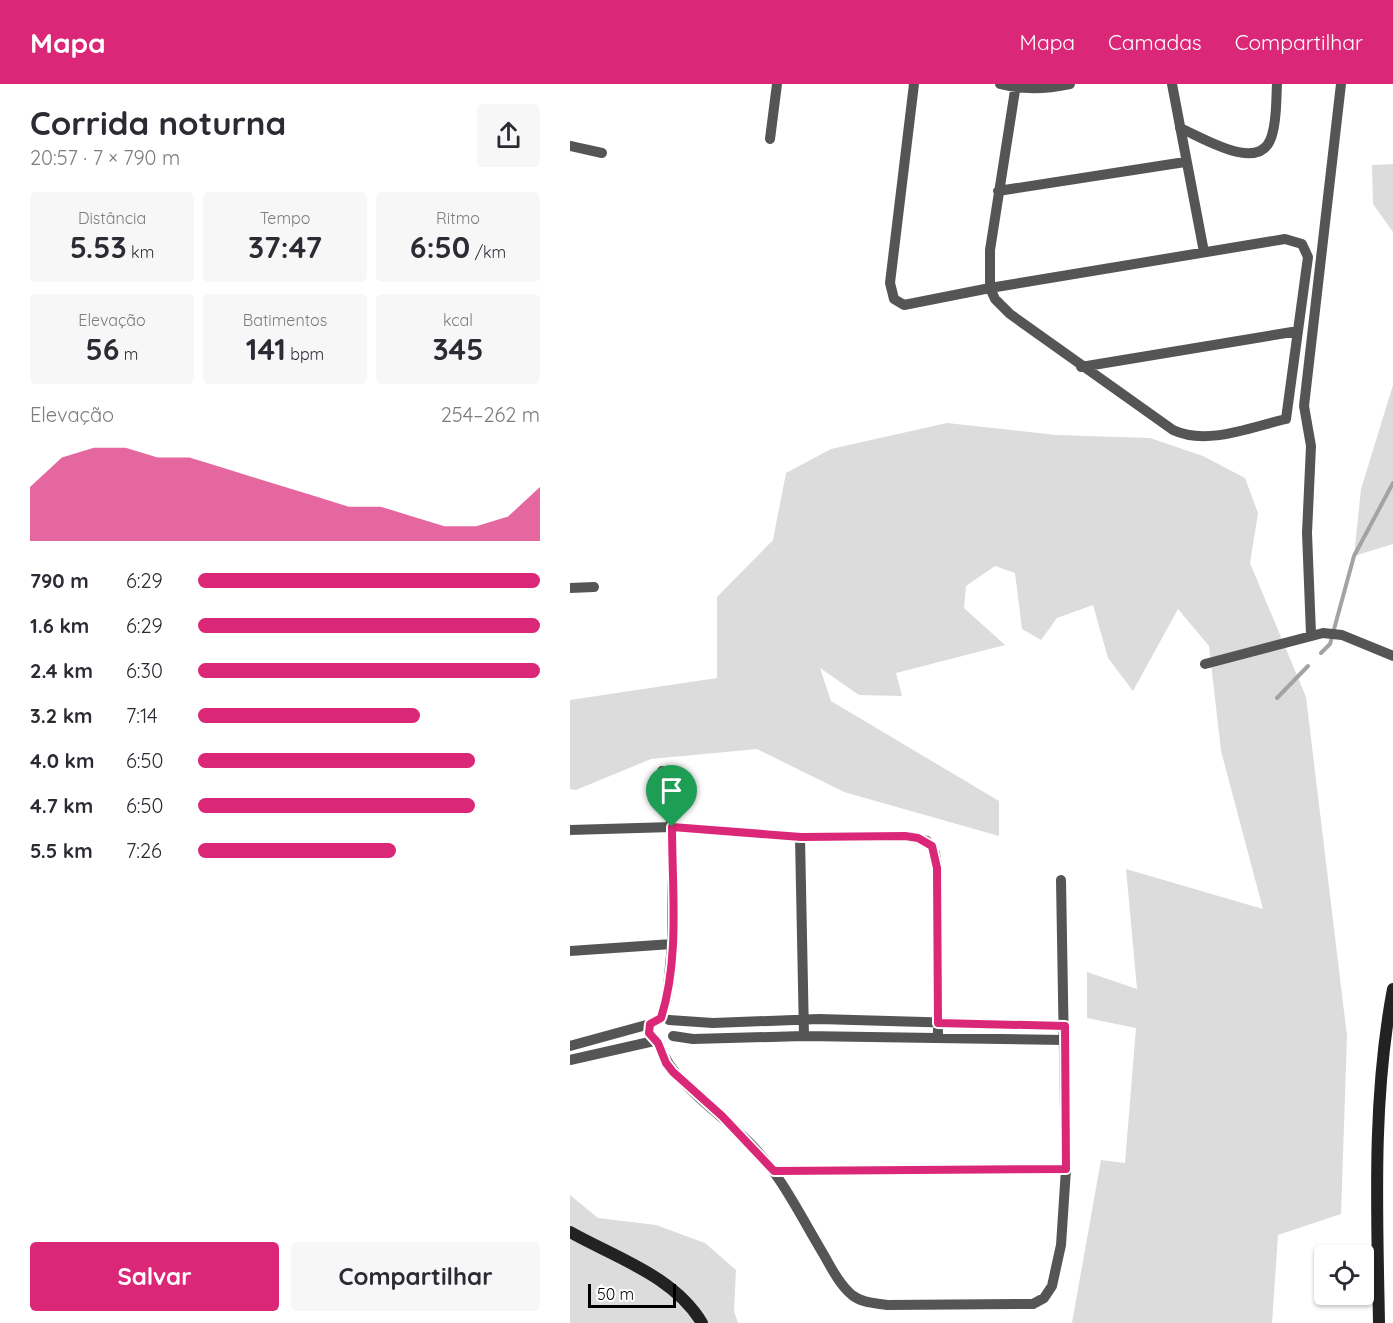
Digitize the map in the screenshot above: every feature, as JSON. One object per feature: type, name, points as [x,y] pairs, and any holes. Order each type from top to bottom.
[{"type":"street","points":[[770,139],[777,84]]},
{"type":"street","points":[[914,84],[896,218],[891,292],[898,303],[912,305],[990,288],[1272,240],[1295,240],[1302,244],[1308,257],[1308,270],[1286,419]]},
{"type":"street","points":[[1000,84],[1037,89],[1070,84]]},
{"type":"street","points":[[1172,84],[1203,252]]},
{"type":"street","points":[[1180,128],[1236,152],[1254,155],[1262,152],[1273,135],[1276,84]]},
{"type":"street","points":[[1311,634],[1307,533],[1311,446],[1305,416],[1341,84]]},
{"type":"street","points":[[1016,86],[990,250],[990,288],[995,299],[1010,314],[1081,367],[1184,435],[1212,436],[1305,416]]},
{"type":"street","points":[[570,146],[602,153]]},
{"type":"street","points":[[998,191],[1185,162]]},
{"type":"street","points":[[1081,367],[1298,331]]},
{"type":"street","points":[[570,588],[594,587]]},
{"type":"street","points":[[1205,664],[1311,634],[1323,633],[1342,635],[1393,656]]},
{"type":"street","points":[[662,771],[672,827],[672,944],[665,1019]]},
{"type":"street","points":[[570,830],[672,827],[801,837],[905,836],[918,838],[932,846],[937,868],[938,1037]]},
{"type":"street","points":[[801,837],[804,1036]]},
{"type":"street","points":[[650,1024],[649,1033],[673,1072],[722,1116],[774,1171],[837,1277],[854,1296],[867,1302],[887,1305],[1018,1306],[1033,1304],[1044,1298],[1052,1286],[1061,1245],[1066,1169],[1061,880]]},
{"type":"street","points":[[570,951],[672,944]]},
{"type":"street","points":[[1379,1323],[1379,1113],[1393,989]]},
{"type":"street","points":[[570,1060],[656,1042],[669,1042],[673,1036],[674,1027],[665,1019]]},
{"type":"street","points":[[570,1046],[665,1019],[713,1023],[803,1020],[1065,1026]]},
{"type":"street","points":[[673,1036],[693,1039],[804,1036],[1065,1040]]},
{"type":"street","points":[[774,1171],[1066,1169]]},
{"type":"street","points":[[570,1232],[674,1289],[694,1308],[702,1323]]},
{"type":"shaded area","points":[[1393,164],[1393,232],[1373,204],[1372,165]]},
{"type":"shaded area","points":[[1393,385],[1393,544],[1354,556],[1361,489]]},
{"type":"shaded area","points":[[947,423],[1056,435],[1150,438],[1203,456],[1245,478],[1258,513],[1250,563],[1306,697],[1347,1036],[1341,1214],[1278,1235],[1272,1323],[1072,1323],[1101,1160],[1125,1163],[1136,1028],[1087,1018],[1087,972],[1137,989],[1126,869],[1263,909],[1221,751],[1209,646],[1178,609],[1133,691],[1108,658],[1093,605],[1057,618],[1041,640],[1022,629],[1015,573],[995,566],[966,586],[964,608],[1005,645],[896,673],[902,696],[859,695],[820,668],[831,701],[999,801],[999,836],[844,792],[757,749],[651,759],[576,790],[570,789],[570,700],[717,678],[717,597],[773,540],[786,473],[831,449]]},
{"type":"shaded area","points":[[570,1195],[598,1218],[656,1225],[705,1243],[736,1270],[734,1311],[738,1323],[570,1323]]},
{"type":"waterway","points":[[1321,653],[1330,644],[1354,556],[1393,483]]},
{"type":"waterway","points":[[1277,698],[1308,666]]},
{"type":"route","points":[[672,827],[801,837],[905,836],[918,838],[932,846],[937,868],[938,1023],[1065,1026],[1066,1169],[774,1171],[722,1116],[673,1072],[666,1063],[658,1043],[650,1037],[650,1024],[661,1018],[668,998],[672,944],[672,827]]}]
